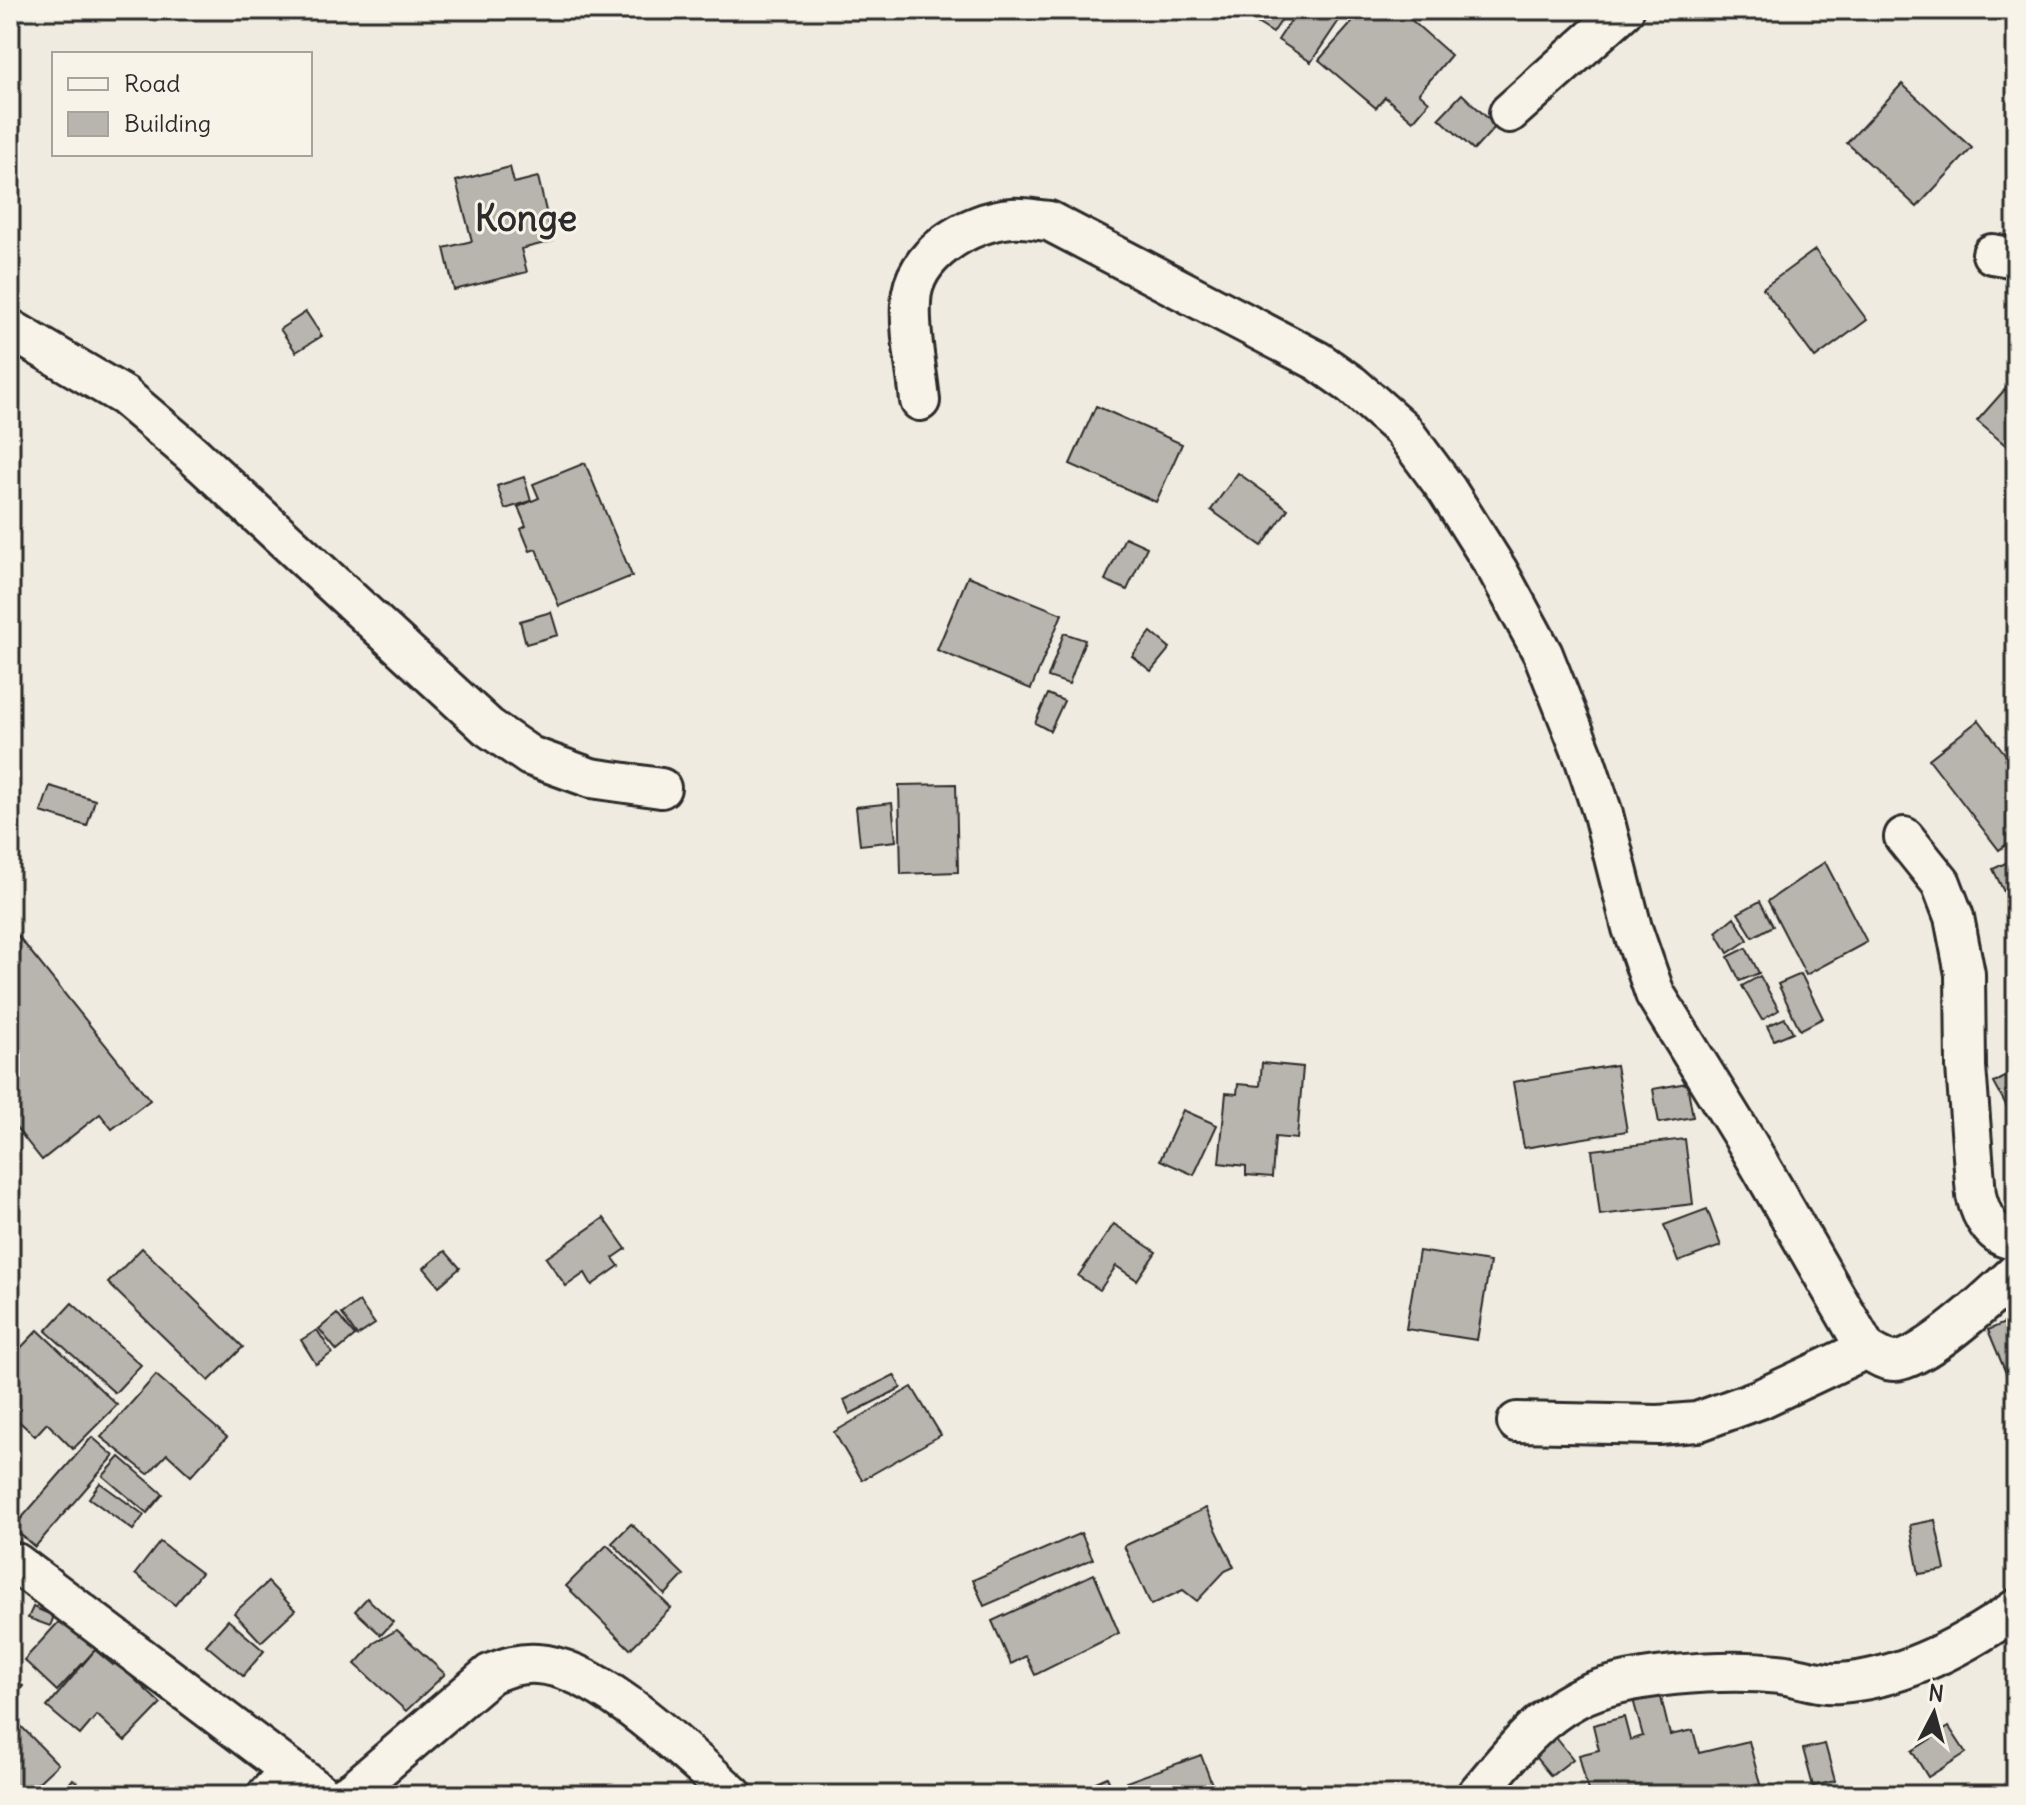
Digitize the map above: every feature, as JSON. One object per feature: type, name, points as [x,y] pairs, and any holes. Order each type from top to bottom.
[{"type":"street","points":[[1509,113],[1624,10]]},
{"type":"street","points":[[920,401],[910,301],[917,273],[947,242],[984,223],[1013,218],[1049,221],[1318,361],[1352,385],[1402,429],[1447,490],[1498,571],[1543,654],[1603,814],[1632,928],[1655,994],[1747,1143],[1866,1349],[1881,1358],[1896,1361],[1915,1356],[1982,1305],[2016,1273]]},
{"type":"street","points":[[10,329],[124,396],[190,452],[488,727],[530,756],[591,778],[661,788]]},
{"type":"street","points":[[1904,837],[1941,883],[1954,917],[1965,974],[1966,1067],[1980,1213],[1992,1230],[2016,1240]]},
{"type":"street","points":[[1517,1422],[1659,1425],[1697,1422],[1745,1406],[1866,1349]]},
{"type":"street","points":[[12,1563],[279,1783],[323,1795]]},
{"type":"street","points":[[1476,1795],[1511,1752],[1543,1721],[1574,1699],[1601,1687],[1643,1678],[1747,1672],[1835,1684],[1866,1680],[1902,1670],[1934,1656],[2016,1609]]},
{"type":"street","points":[[345,1795],[490,1674],[513,1665],[539,1664],[564,1669],[593,1682],[658,1729],[733,1795]]},
{"type":"building","points":[[1236,10],[1288,10],[1273,33]]},
{"type":"building","points":[[1298,10],[1346,10],[1311,62],[1278,40]]},
{"type":"building","points":[[1363,10],[1400,10],[1451,55],[1419,93],[1429,102],[1413,121],[1385,97],[1376,108],[1319,60]]},
{"type":"building","points":[[1902,84],[1972,148],[1917,207],[1847,143]]},
{"type":"building","points":[[1462,94],[1496,126],[1474,150],[1439,118]]},
{"type":"building","points":[[510,167],[514,183],[538,177],[553,241],[521,249],[527,272],[454,290],[444,248],[472,241],[456,181]]},
{"type":"building","points":[[1815,250],[1867,320],[1815,358],[1763,288]]},
{"type":"building","points":[[306,312],[322,336],[296,352],[280,329]]},
{"type":"building","points":[[2016,377],[2016,454],[1977,421]]},
{"type":"building","points":[[1096,406],[1182,444],[1156,502],[1070,464]]},
{"type":"building","points":[[585,463],[632,576],[559,606],[536,549],[530,551],[521,529],[526,526],[518,507],[539,498],[533,484]]},
{"type":"building","points":[[1238,473],[1288,509],[1262,546],[1211,510]]},
{"type":"building","points":[[524,477],[531,501],[505,509],[497,486]]},
{"type":"building","points":[[1125,537],[1147,547],[1127,590],[1105,580]]},
{"type":"building","points":[[968,576],[1062,614],[1031,689],[937,650]]},
{"type":"building","points":[[551,612],[558,635],[526,644],[520,621]]},
{"type":"building","points":[[1151,632],[1170,648],[1151,671],[1132,656]]},
{"type":"building","points":[[1064,633],[1085,640],[1069,684],[1048,677]]},
{"type":"building","points":[[1048,694],[1064,701],[1050,731],[1035,723]]},
{"type":"building","points":[[1979,720],[2016,768],[2016,837],[1999,850],[1929,759]]},
{"type":"building","points":[[956,784],[958,872],[901,874],[899,785]]},
{"type":"building","points":[[50,786],[95,800],[87,826],[41,812]]},
{"type":"building","points":[[892,803],[896,841],[860,845],[856,807]]},
{"type":"building","points":[[2016,858],[2016,917],[1993,869]]},
{"type":"building","points":[[1825,862],[1867,942],[1806,975],[1768,901]]},
{"type":"building","points":[[1760,901],[1773,926],[1753,937],[1738,913]]},
{"type":"building","points":[[1734,917],[1748,940],[1728,953],[1716,932]]},
{"type":"building","points":[[10,926],[150,1100],[112,1129],[100,1114],[42,1160],[10,1120]]},
{"type":"building","points":[[1746,948],[1759,973],[1740,981],[1728,957]]},
{"type":"building","points":[[1801,974],[1823,1018],[1800,1030],[1778,984]]},
{"type":"building","points":[[1760,976],[1779,1010],[1762,1020],[1742,986]]},
{"type":"building","points":[[1785,1018],[1793,1032],[1774,1040],[1767,1026]]},
{"type":"building","points":[[1262,1063],[1303,1067],[1297,1139],[1275,1137],[1272,1177],[1246,1175],[1246,1166],[1219,1163],[1226,1093],[1237,1094],[1238,1084],[1260,1086]]},
{"type":"building","points":[[1616,1065],[1627,1131],[1524,1148],[1513,1082]]},
{"type":"building","points":[[2016,1071],[2016,1123],[1994,1083]]},
{"type":"building","points":[[1687,1083],[1693,1117],[1659,1123],[1653,1089]]},
{"type":"building","points":[[1183,1110],[1217,1125],[1194,1175],[1160,1160]]},
{"type":"building","points":[[1685,1139],[1693,1204],[1600,1215],[1592,1150]]},
{"type":"building","points":[[1707,1209],[1721,1246],[1678,1262],[1664,1225]]},
{"type":"building","points":[[604,1218],[626,1249],[613,1258],[619,1266],[592,1285],[585,1273],[566,1286],[546,1258]]},
{"type":"building","points":[[1114,1224],[1156,1252],[1137,1280],[1116,1266],[1100,1290],[1078,1276]]},
{"type":"building","points":[[142,1248],[243,1347],[209,1381],[108,1283]]},
{"type":"building","points":[[445,1251],[460,1268],[439,1286],[424,1268]]},
{"type":"building","points":[[1419,1251],[1490,1262],[1477,1340],[1406,1329]]},
{"type":"building","points":[[359,1302],[375,1324],[357,1336],[342,1314]]},
{"type":"building","points":[[72,1303],[141,1365],[115,1393],[46,1331]]},
{"type":"building","points":[[337,1314],[355,1336],[337,1351],[319,1329]]},
{"type":"building","points":[[2016,1318],[2016,1397],[1988,1330]]},
{"type":"building","points":[[38,1330],[117,1405],[73,1449],[47,1423],[35,1436],[10,1413],[10,1382],[16,1378],[10,1372],[10,1359]]},
{"type":"building","points":[[317,1330],[332,1353],[316,1364],[301,1340]]},
{"type":"building","points":[[156,1375],[227,1437],[191,1476],[167,1454],[148,1474],[101,1437]]},
{"type":"building","points":[[894,1375],[901,1388],[850,1414],[844,1400]]},
{"type":"building","points":[[912,1387],[941,1435],[862,1480],[834,1432]]},
{"type":"building","points":[[92,1437],[114,1456],[35,1547],[13,1528]]},
{"type":"building","points":[[120,1457],[163,1494],[147,1513],[103,1476]]},
{"type":"building","points":[[100,1483],[144,1515],[133,1530],[89,1498]]},
{"type":"building","points":[[1206,1508],[1234,1567],[1225,1571],[1197,1601],[1183,1590],[1151,1605],[1124,1546]]},
{"type":"building","points":[[1935,1520],[1945,1570],[1919,1574],[1910,1525]]},
{"type":"building","points":[[631,1524],[684,1575],[665,1595],[612,1543]]},
{"type":"building","points":[[1081,1533],[1093,1559],[984,1606],[973,1580]]},
{"type":"building","points":[[160,1542],[201,1573],[175,1605],[135,1574]]},
{"type":"building","points":[[607,1545],[671,1608],[630,1649],[566,1586]]},
{"type":"building","points":[[1094,1574],[1119,1633],[1035,1675],[1026,1656],[1011,1664],[992,1621]]},
{"type":"building","points":[[268,1582],[295,1610],[261,1642],[234,1613]]},
{"type":"building","points":[[367,1598],[393,1622],[381,1635],[355,1611]]},
{"type":"building","points":[[33,1607],[54,1616],[50,1626],[28,1618]]},
{"type":"building","points":[[64,1616],[98,1647],[57,1691],[24,1660]]},
{"type":"building","points":[[228,1620],[264,1651],[243,1676],[206,1645]]},
{"type":"building","points":[[397,1630],[445,1674],[406,1711],[355,1664],[374,1643]]},
{"type":"building","points":[[95,1650],[113,1665],[116,1662],[161,1704],[125,1741],[97,1715],[80,1735],[47,1707]]},
{"type":"building","points":[[10,1675],[23,1686],[10,1701]]},
{"type":"building","points":[[1658,1685],[1670,1735],[1693,1730],[1699,1753],[1749,1741],[1761,1788],[1732,1795],[1589,1795],[1579,1755],[1599,1750],[1593,1725],[1624,1717],[1630,1740],[1643,1736],[1631,1692]]},
{"type":"building","points":[[10,1715],[58,1764],[25,1795],[10,1795]]},
{"type":"building","points":[[1949,1727],[1966,1753],[1928,1777],[1912,1751]]},
{"type":"building","points":[[1554,1735],[1573,1759],[1551,1776],[1531,1752]]},
{"type":"building","points":[[1825,1744],[1835,1781],[1813,1786],[1803,1749]]},
{"type":"building","points":[[1201,1755],[1216,1795],[1122,1795],[1118,1785]]},
{"type":"building","points":[[1107,1777],[1115,1795],[1077,1795],[1075,1791]]},
{"type":"building","points":[[73,1779],[92,1795],[60,1795]]},
{"type":"district","name":"Konge","points":[[526,218]]}]
